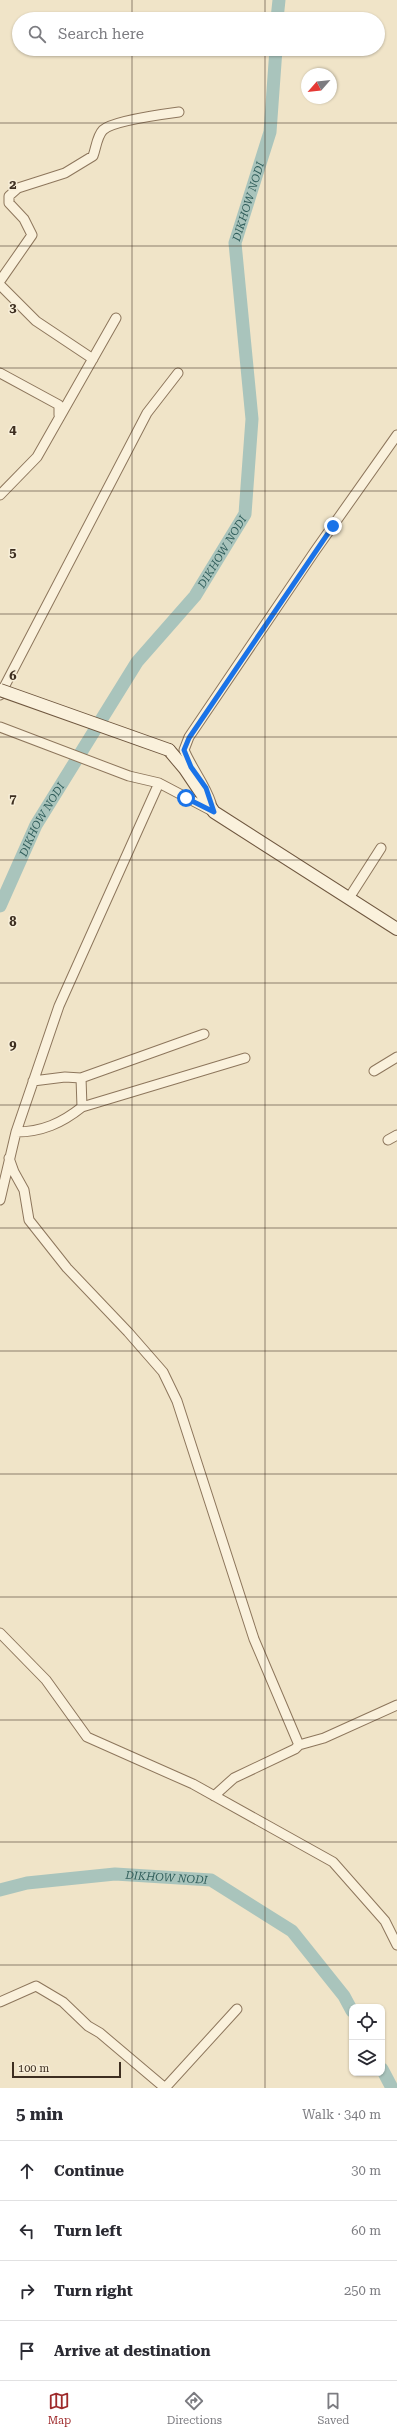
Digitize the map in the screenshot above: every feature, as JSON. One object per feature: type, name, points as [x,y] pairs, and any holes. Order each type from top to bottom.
[{"type":"main road","points":[[0,690],[169,750],[185,769],[214,812],[397,930]]},
{"type":"street","points":[[0,281],[32,235],[24,219],[13,210],[9,203],[9,196],[18,188],[65,173],[93,156],[99,135],[104,129],[136,119],[178,112]]},
{"type":"street","points":[[0,285],[36,321],[93,359]]},
{"type":"street","points":[[0,495],[37,456],[59,415],[116,318]]},
{"type":"street","points":[[0,373],[59,406],[59,415]]},
{"type":"street","points":[[0,695],[147,414],[178,373]]},
{"type":"street","points":[[214,812],[206,788],[191,767],[184,750],[189,738],[306,564],[397,435]]},
{"type":"street","points":[[0,727],[129,776],[159,783],[214,812]]},
{"type":"street","points":[[0,1200],[16,1132],[59,1006],[159,783]]},
{"type":"street","points":[[349,898],[381,848]]},
{"type":"street","points":[[33,1081],[65,1077],[81,1078],[204,1034]]},
{"type":"street","points":[[374,1070],[397,1057]]},
{"type":"street","points":[[16,1132],[33,1132],[66,1121],[82,1107],[245,1058]]},
{"type":"street","points":[[81,1078],[82,1107]]},
{"type":"street","points":[[388,1140],[397,1135]]},
{"type":"street","points":[[9,1158],[14,1172],[24,1190],[29,1220],[67,1268],[128,1332],[163,1372],[176,1401],[254,1639],[299,1745]]},
{"type":"street","points":[[0,1633],[46,1680],[88,1737],[193,1784],[333,1862],[385,1921],[397,1945]]},
{"type":"street","points":[[214,1796],[234,1778],[295,1749],[299,1745],[324,1738],[397,1705]]},
{"type":"street","points":[[0,2002],[36,1986],[63,2002],[88,2026],[100,2033],[165,2088],[237,2009]]},
{"type":"waterway","name":"DIKHOW NODI","points":[[278,12],[279,0]]},
{"type":"waterway","name":"DIKHOW NODI","points":[[0,906],[36,825],[137,662],[195,596],[245,514],[252,419],[235,243],[270,132],[275,56]]},
{"type":"waterway","name":"DIKHOW NODI","points":[[0,1890],[27,1883],[115,1874],[211,1880],[292,1931],[344,1996],[349,2005]]},
{"type":"waterway","name":"DIKHOW NODI","points":[[385,2075],[392,2088]]},
{"type":"route","points":[[186,798],[214,812],[206,788],[191,767],[184,750],[189,738],[241,659],[333,526]]}]
